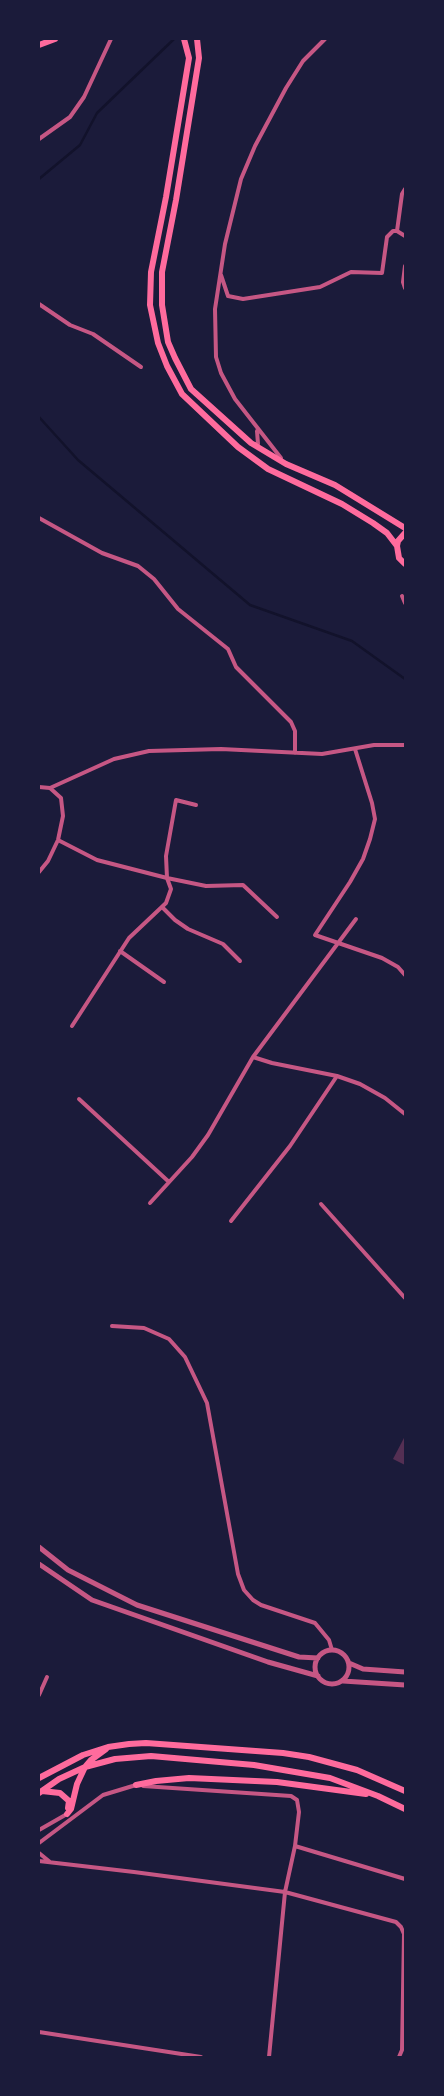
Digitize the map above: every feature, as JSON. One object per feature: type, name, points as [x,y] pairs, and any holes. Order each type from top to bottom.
[{"type":"highway","points":[[39,45],[55,39]]},
{"type":"highway","points":[[184,39],[189,58],[166,197],[151,272],[150,305],[158,343],[167,366],[182,394],[238,447],[268,469],[342,504],[373,523],[386,533],[397,546],[399,558],[405,564]]},
{"type":"highway","points":[[197,39],[199,58],[176,200],[162,272],[162,305],[168,342],[191,388],[251,444],[286,464],[334,485],[405,528]]},
{"type":"highway","points":[[397,546],[405,533]]},
{"type":"highway","points":[[39,1778],[83,1755],[108,1747],[146,1744],[283,1753],[358,1770],[405,1791]]},
{"type":"highway","points":[[67,1814],[71,1809],[77,1784],[85,1767],[108,1747]]},
{"type":"highway","points":[[40,1792],[59,1779],[85,1767],[114,1759],[151,1756],[254,1765],[330,1778],[378,1796],[405,1809]]},
{"type":"highway","points":[[136,1785],[189,1778],[277,1782],[378,1796]]},
{"type":"highway","points":[[40,1792],[55,1792],[66,1797],[69,1801],[67,1814]]},
{"type":"street","points":[[39,139],[70,117],[84,97],[111,39]]},
{"type":"street","points":[[286,464],[235,399],[221,373],[216,357],[214,309],[225,244],[241,179],[255,146],[286,88],[303,61],[325,39]]},
{"type":"street","points":[[397,231],[402,194],[405,189]]},
{"type":"street","points":[[220,273],[228,296],[243,299],[320,287],[351,272],[382,273],[387,237],[393,231],[397,231],[405,236]]},
{"type":"street","points":[[405,266],[403,282],[405,288]]},
{"type":"street","points":[[39,304],[70,325],[93,334],[141,368]]},
{"type":"street","points":[[251,444],[258,444],[257,429]]},
{"type":"street","points":[[39,518],[102,553],[138,566],[154,579],[178,609],[228,649],[236,667],[291,722],[295,731],[295,753]]},
{"type":"street","points":[[402,596],[405,603]]},
{"type":"street","points":[[39,787],[50,788],[114,759],[149,751],[221,749],[322,754],[374,745],[405,745]]},
{"type":"street","points":[[355,748],[375,819],[363,859],[315,935],[338,945],[382,958],[398,967],[405,975]]},
{"type":"street","points":[[39,872],[48,861],[58,840],[63,816],[61,798],[50,788]]},
{"type":"street","points":[[72,1026],[129,938],[166,903],[171,888],[167,878],[166,856],[176,800],[196,806]]},
{"type":"street","points":[[58,840],[98,860],[167,878],[206,886],[243,885],[277,917]]},
{"type":"street","points":[[162,907],[175,920],[188,929],[223,944],[240,961]]},
{"type":"street","points":[[150,1203],[192,1157],[208,1135],[253,1057],[356,920]]},
{"type":"street","points":[[120,950],[164,982]]},
{"type":"street","points":[[253,1057],[272,1063],[337,1076],[368,1088],[385,1098],[405,1114]]},
{"type":"street","points":[[231,1221],[290,1146],[337,1076]]},
{"type":"street","points":[[79,1099],[169,1182]]},
{"type":"street","points":[[321,1204],[405,1298]]},
{"type":"street","points":[[112,1326],[144,1328],[169,1339],[185,1356],[207,1404],[238,1574],[244,1590],[253,1600],[261,1605],[315,1624],[329,1640],[332,1650]]},
{"type":"street","points":[[39,1547],[68,1570],[137,1605],[299,1657],[318,1658]]},
{"type":"street","points":[[39,1564],[92,1600],[268,1662],[318,1676],[329,1684],[334,1685],[343,1681],[405,1685]]},
{"type":"street","points":[[318,1676],[315,1668],[318,1658],[323,1652],[332,1650],[345,1655],[349,1662],[350,1670],[343,1681]]},
{"type":"street","points":[[349,1662],[363,1669],[405,1672]]},
{"type":"street","points":[[39,1695],[47,1677]]},
{"type":"street","points":[[39,1843],[103,1795],[136,1785],[291,1796],[297,1800],[299,1812],[295,1846],[285,1892],[269,2057]]},
{"type":"street","points":[[39,1830],[67,1814]]},
{"type":"street","points":[[295,1846],[405,1879]]},
{"type":"street","points":[[39,1853],[52,1864]]},
{"type":"street","points":[[39,1861],[285,1892],[396,1922],[404,1934],[402,2050],[399,2057]]},
{"type":"street","points":[[39,2032],[201,2057]]},
{"type":"building","points":[[405,1436],[405,1465],[393,1459]]},
{"type":"waterway","points":[[39,179],[80,145],[97,113],[174,39]]},
{"type":"waterway","points":[[39,417],[78,460],[250,605],[352,641],[405,679]]}]
